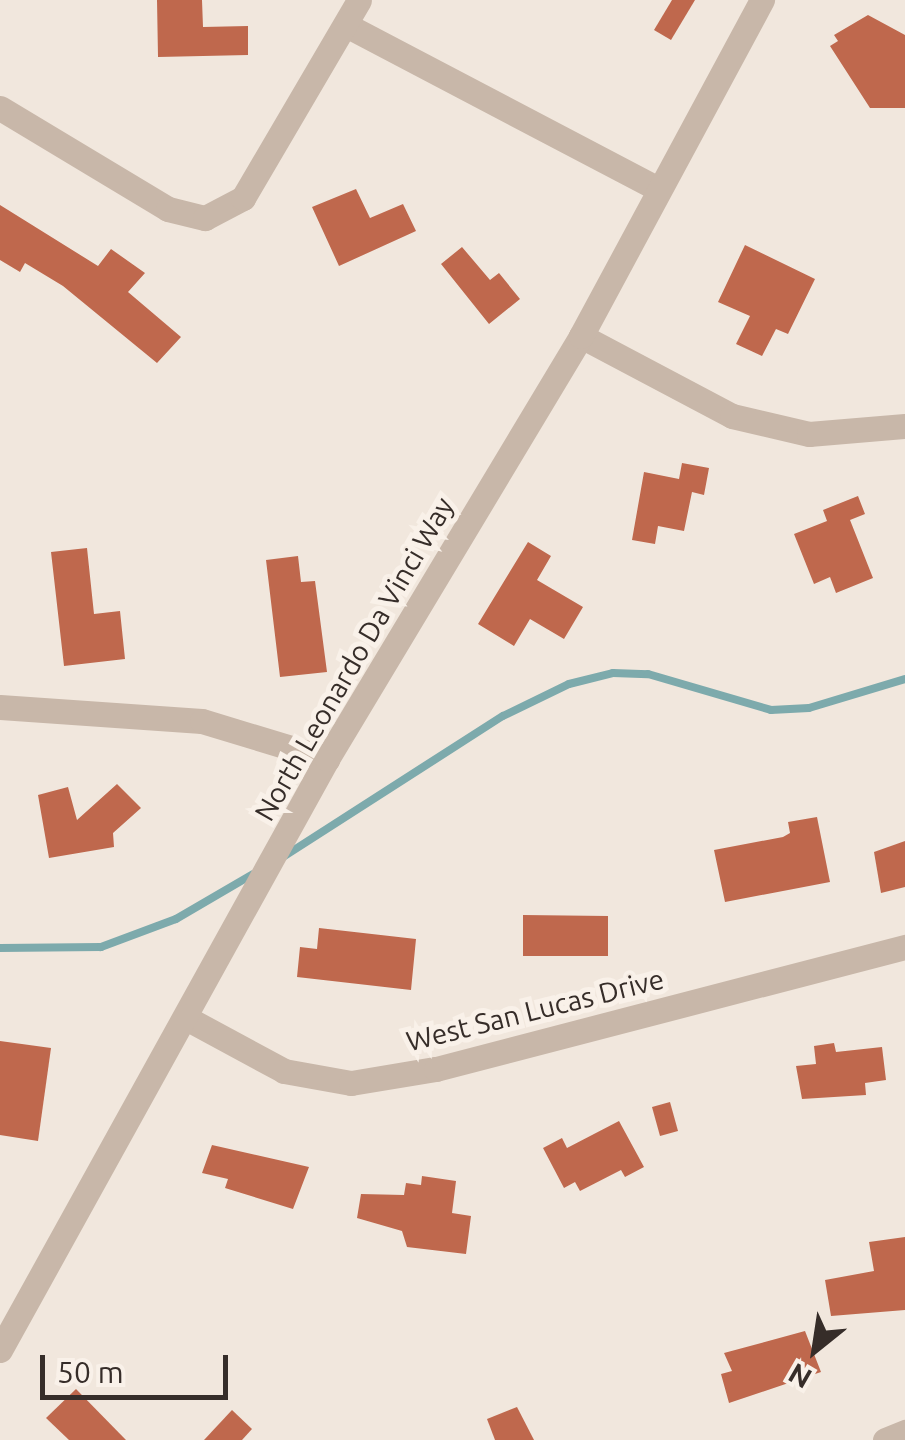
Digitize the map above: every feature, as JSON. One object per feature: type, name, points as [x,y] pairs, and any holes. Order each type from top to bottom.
[{"type":"street","points":[[0,108],[207,229],[243,198],[358,0]]},
{"type":"street","name":"North Leonardo Da Vinci Way","points":[[0,1350],[188,1019],[327,759],[582,336],[656,188],[762,0]]},
{"type":"street","points":[[346,25],[656,188]]},
{"type":"street","points":[[582,336],[732,416],[809,434],[900,427]]},
{"type":"street","points":[[0,707],[202,721],[327,759]]},
{"type":"street","name":"West San Lucas Drive","points":[[188,1019],[284,1072],[351,1084],[436,1070],[905,946]]},
{"type":"street","points":[[885,1440],[905,1432]]},
{"type":"building","points":[[157,0],[202,0],[203,27],[248,26],[248,55],[158,57]]},
{"type":"building","points":[[672,0],[695,0],[671,40],[654,30]]},
{"type":"building","points":[[868,15],[905,35],[905,108],[870,108],[830,46],[838,41],[834,35]]},
{"type":"building","points":[[356,189],[370,218],[403,204],[416,231],[339,266],[312,207]]},
{"type":"building","points":[[0,205],[98,266],[111,249],[145,273],[128,292],[181,337],[157,363],[63,286],[25,263],[20,272],[0,260]]},
{"type":"building","points":[[745,245],[815,279],[788,334],[776,329],[762,356],[736,344],[750,316],[718,302]]},
{"type":"building","points":[[462,247],[490,280],[499,273],[520,299],[489,324],[441,264]]},
{"type":"building","points":[[682,463],[709,468],[704,495],[692,492],[684,531],[658,526],[655,544],[632,540],[644,472],[679,479]]},
{"type":"building","points":[[858,496],[865,514],[850,520],[873,578],[836,593],[830,577],[814,584],[794,534],[827,521],[823,510]]},
{"type":"building","points":[[528,542],[551,556],[537,580],[583,607],[564,639],[530,619],[514,646],[478,624]]},
{"type":"building","points":[[87,548],[94,614],[120,611],[125,659],[64,666],[51,552]]},
{"type":"building","points":[[298,556],[301,582],[315,581],[327,672],[280,677],[266,560]]},
{"type":"building","points":[[117,784],[141,808],[113,833],[114,847],[49,858],[38,795],[68,787],[77,820]]},
{"type":"building","points":[[817,817],[830,882],[725,902],[714,850],[783,837],[790,833],[788,822]]},
{"type":"building","points":[[905,841],[905,887],[881,893],[874,852]]},
{"type":"building","points":[[523,915],[608,916],[608,956],[523,956]]},
{"type":"building","points":[[319,928],[416,939],[411,990],[297,977],[300,947],[317,949]]},
{"type":"building","points":[[0,1041],[51,1048],[38,1141],[0,1135]]},
{"type":"building","points":[[834,1043],[836,1052],[882,1047],[886,1080],[865,1083],[866,1095],[802,1099],[796,1066],[816,1064],[814,1046]]},
{"type":"building","points":[[670,1102],[678,1131],[660,1136],[652,1107]]},
{"type":"building","points":[[619,1121],[644,1167],[625,1177],[621,1170],[580,1191],[575,1182],[564,1188],[543,1148],[562,1138],[567,1148]]},
{"type":"building","points":[[212,1145],[309,1167],[293,1209],[225,1188],[228,1179],[202,1173]]},
{"type":"building","points":[[422,1176],[456,1181],[452,1213],[471,1216],[466,1254],[407,1247],[402,1231],[357,1218],[361,1194],[404,1195],[406,1183],[421,1185]]},
{"type":"building","points":[[905,1237],[905,1310],[831,1316],[825,1280],[874,1271],[869,1242]]},
{"type":"building","points":[[805,1331],[821,1372],[729,1403],[721,1374],[732,1371],[724,1353]]},
{"type":"building","points":[[76,1389],[126,1440],[69,1440],[46,1418]]},
{"type":"building","points":[[517,1407],[534,1440],[495,1440],[487,1419]]},
{"type":"building","points":[[232,1410],[252,1429],[242,1440],[204,1440]]},
{"type":"waterway","points":[[283,857],[503,716],[569,684],[613,673],[648,674],[771,710],[809,708],[905,679]]},
{"type":"waterway","points":[[0,948],[101,947],[176,919],[253,874]]}]
